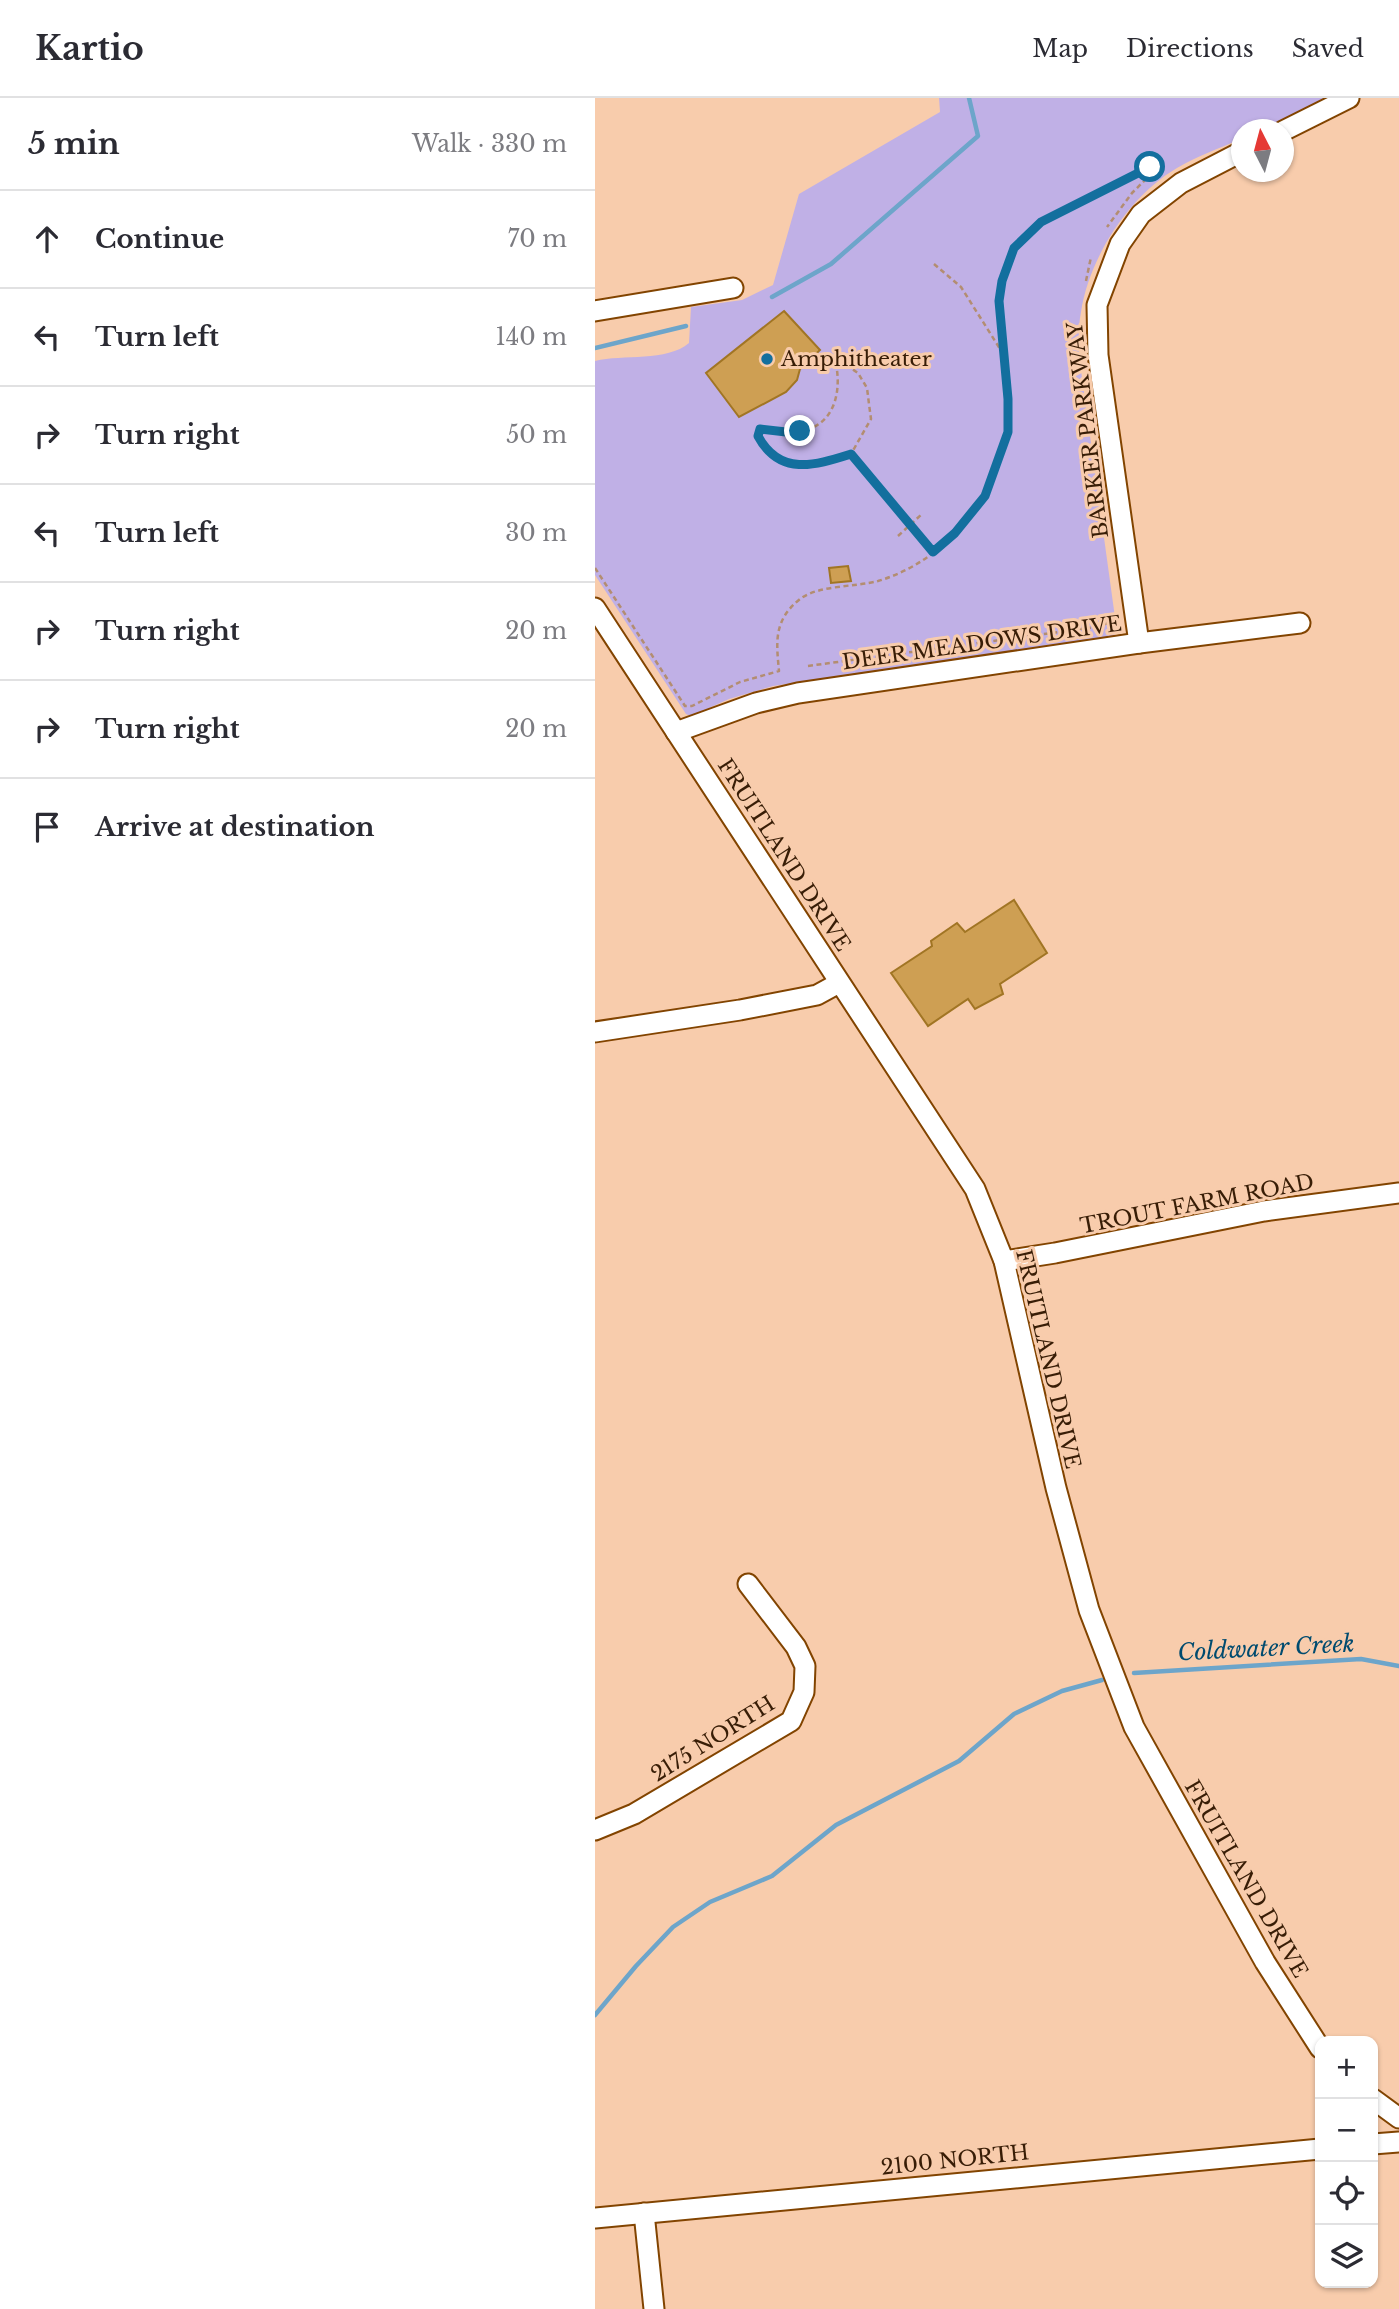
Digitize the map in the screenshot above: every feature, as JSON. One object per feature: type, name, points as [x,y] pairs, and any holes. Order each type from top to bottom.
[{"type":"street","points":[[1294,126],[1349,98]]},
{"type":"street","name":"BARKER PARKWAY","points":[[1139,643],[1098,355],[1097,305],[1121,244],[1141,215],[1181,183],[1231,157]]},
{"type":"street","points":[[595,311],[733,288]]},
{"type":"street","name":"FRUITLAND DRIVE","points":[[595,608],[975,1189],[1004,1261],[1056,1488],[1086,1598],[1134,1727],[1265,1962],[1315,2040]]},
{"type":"street","name":"DEER MEADOWS DRIVE","points":[[676,732],[755,703],[797,693],[1139,643],[1300,623]]},
{"type":"street","points":[[595,1032],[740,1010],[817,995],[839,983]]},
{"type":"street","name":"TROUT FARM ROAD","points":[[1004,1261],[1055,1254],[1264,1211],[1399,1193]]},
{"type":"street","name":"2175 NORTH","points":[[595,1830],[634,1814],[790,1721],[804,1692],[805,1666],[796,1647],[748,1584]]},
{"type":"street","points":[[1378,2103],[1399,2118]]},
{"type":"street","points":[[1378,2144],[1399,2142]]},
{"type":"street","name":"2100 NORTH","points":[[595,2218],[1315,2149]]},
{"type":"street","points":[[644,2213],[654,2309]]},
{"type":"path","points":[[595,568],[685,706],[692,706],[740,682],[779,671],[777,632],[781,620],[803,596],[880,580],[946,543],[975,510],[985,496],[997,467],[1008,423],[999,301],[1002,281],[1014,248],[1041,222],[1150,167],[1153,172],[1107,227]]},
{"type":"path","points":[[1085,283],[1091,257]]},
{"type":"path","points":[[934,264],[961,287],[1002,353]]},
{"type":"path","points":[[839,360],[858,373],[867,388],[871,419],[851,454],[813,466],[789,464],[764,448],[758,436],[760,429],[800,431],[812,429],[823,422],[834,406],[839,381],[835,364],[839,360]]},
{"type":"path","points":[[851,454],[933,552]]},
{"type":"path","points":[[898,536],[922,514]]},
{"type":"path","points":[[841,582],[841,587]]},
{"type":"path","points":[[808,666],[1096,627],[1117,621],[1115,610]]},
{"type":"shaded area","points":[[939,98],[1328,98],[1283,119],[1231,119],[1231,143],[1192,160],[1159,180],[1114,230],[1093,271],[1085,291],[1080,318],[1079,356],[1117,632],[1112,637],[773,686],[729,699],[691,716],[686,714],[595,575],[595,361],[657,355],[680,349],[689,343],[691,307],[742,300],[773,285],[799,194],[940,112]]},
{"type":"building","name":"Amphitheater","points":[[784,311],[820,350],[800,369],[797,380],[786,392],[739,417],[706,373]]},
{"type":"building","points":[[848,566],[851,581],[831,583],[829,568]]},
{"type":"building","points":[[1014,900],[1047,953],[1000,984],[1003,994],[975,1009],[968,999],[928,1026],[891,973],[932,946],[931,941],[957,923],[965,932]]},
{"type":"waterway","points":[[772,297],[831,264],[978,136],[969,98]]},
{"type":"waterway","points":[[595,348],[686,326]]},
{"type":"waterway","name":"Coldwater Creek","points":[[1134,1673],[1361,1659],[1399,1666]]},
{"type":"waterway","name":"Coldwater Creek","points":[[595,2015],[673,1927],[710,1902],[772,1876],[836,1825],[959,1761],[1014,1714],[1062,1691],[1102,1680]]},
{"type":"place","name":"Amphitheater","points":[[767,359]]},
{"type":"route","points":[[800,431],[760,429],[758,436],[764,448],[789,464],[813,466],[851,454],[933,552],[946,543],[985,496],[1008,432],[1008,399],[999,301],[1002,281],[1014,248],[1041,222],[1076,207],[1150,167]]}]
